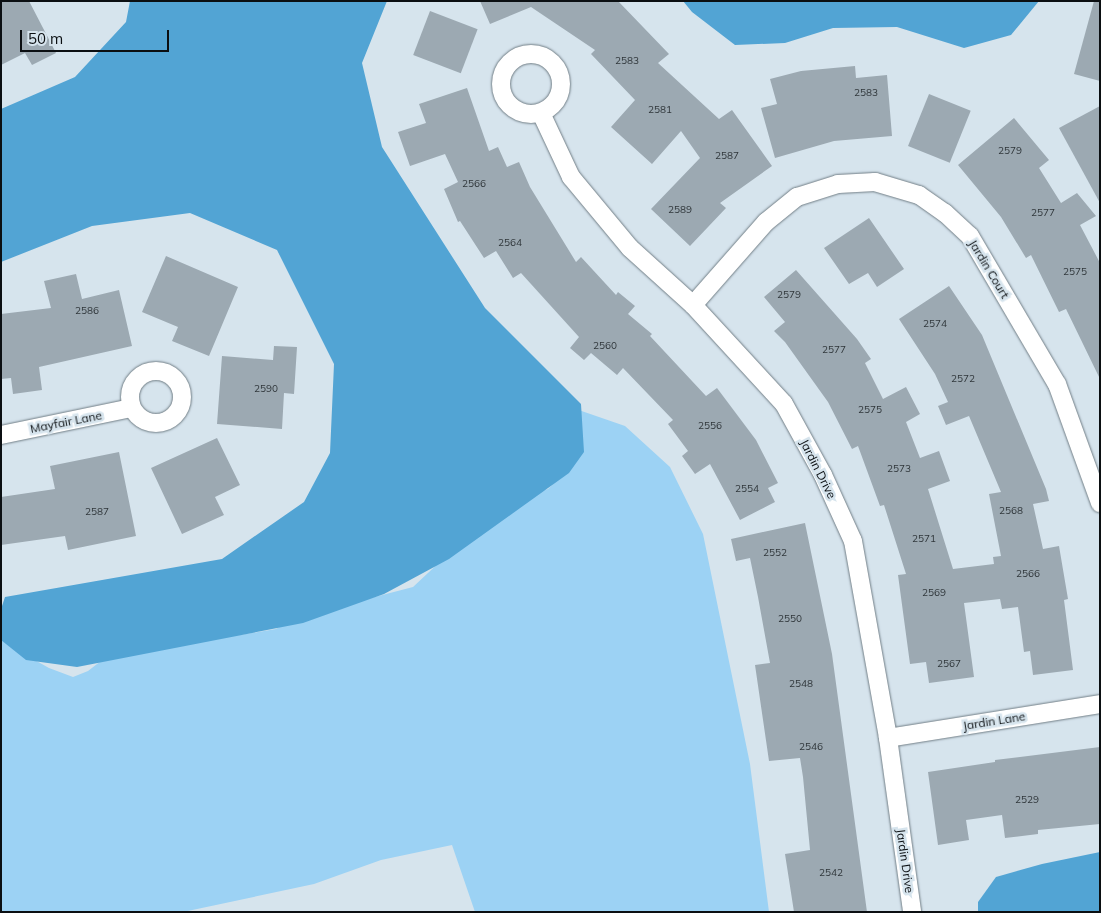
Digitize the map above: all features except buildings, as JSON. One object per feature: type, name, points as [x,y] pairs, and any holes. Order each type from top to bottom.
[{"type":"street","name":"Jardin Drive","points":[[541,113],[576,184],[630,248],[693,305],[784,404],[827,483],[853,541],[888,738],[912,912]]},
{"type":"street","name":"Jardin Court","points":[[693,305],[766,222],[797,198],[838,184],[875,182],[919,195],[945,213],[970,236],[1052,376],[1069,414],[1100,503]]},
{"type":"street","name":"Mayfair Lane","points":[[1,435],[131,408]]},
{"type":"street","name":"Jardin Lane","points":[[888,738],[1100,704]]},
{"type":"shaded area","points":[[130,1],[387,1],[362,63],[382,147],[485,308],[581,404],[584,452],[569,473],[449,559],[384,594],[303,623],[77,667],[26,660],[1,640],[1,609],[5,597],[222,559],[304,502],[330,453],[334,364],[277,250],[190,213],[92,226],[1,262],[1,109],[75,77],[126,22]]},
{"type":"shaded area","points":[[683,1],[1039,1],[1011,35],[964,48],[897,27],[833,28],[785,43],[735,45],[692,12]]},
{"type":"shaded area","points":[[570,407],[625,426],[670,467],[703,534],[750,764],[769,912],[475,912],[452,845],[381,860],[314,884],[183,912],[1,912],[1,632],[15,649],[49,668],[73,677],[88,671],[110,654],[207,633],[240,635],[276,629],[294,618],[413,587],[475,529],[526,496],[548,489],[565,472]]},
{"type":"shaded area","points":[[1100,852],[1100,912],[978,912],[978,902],[996,877],[1042,864]]}]
